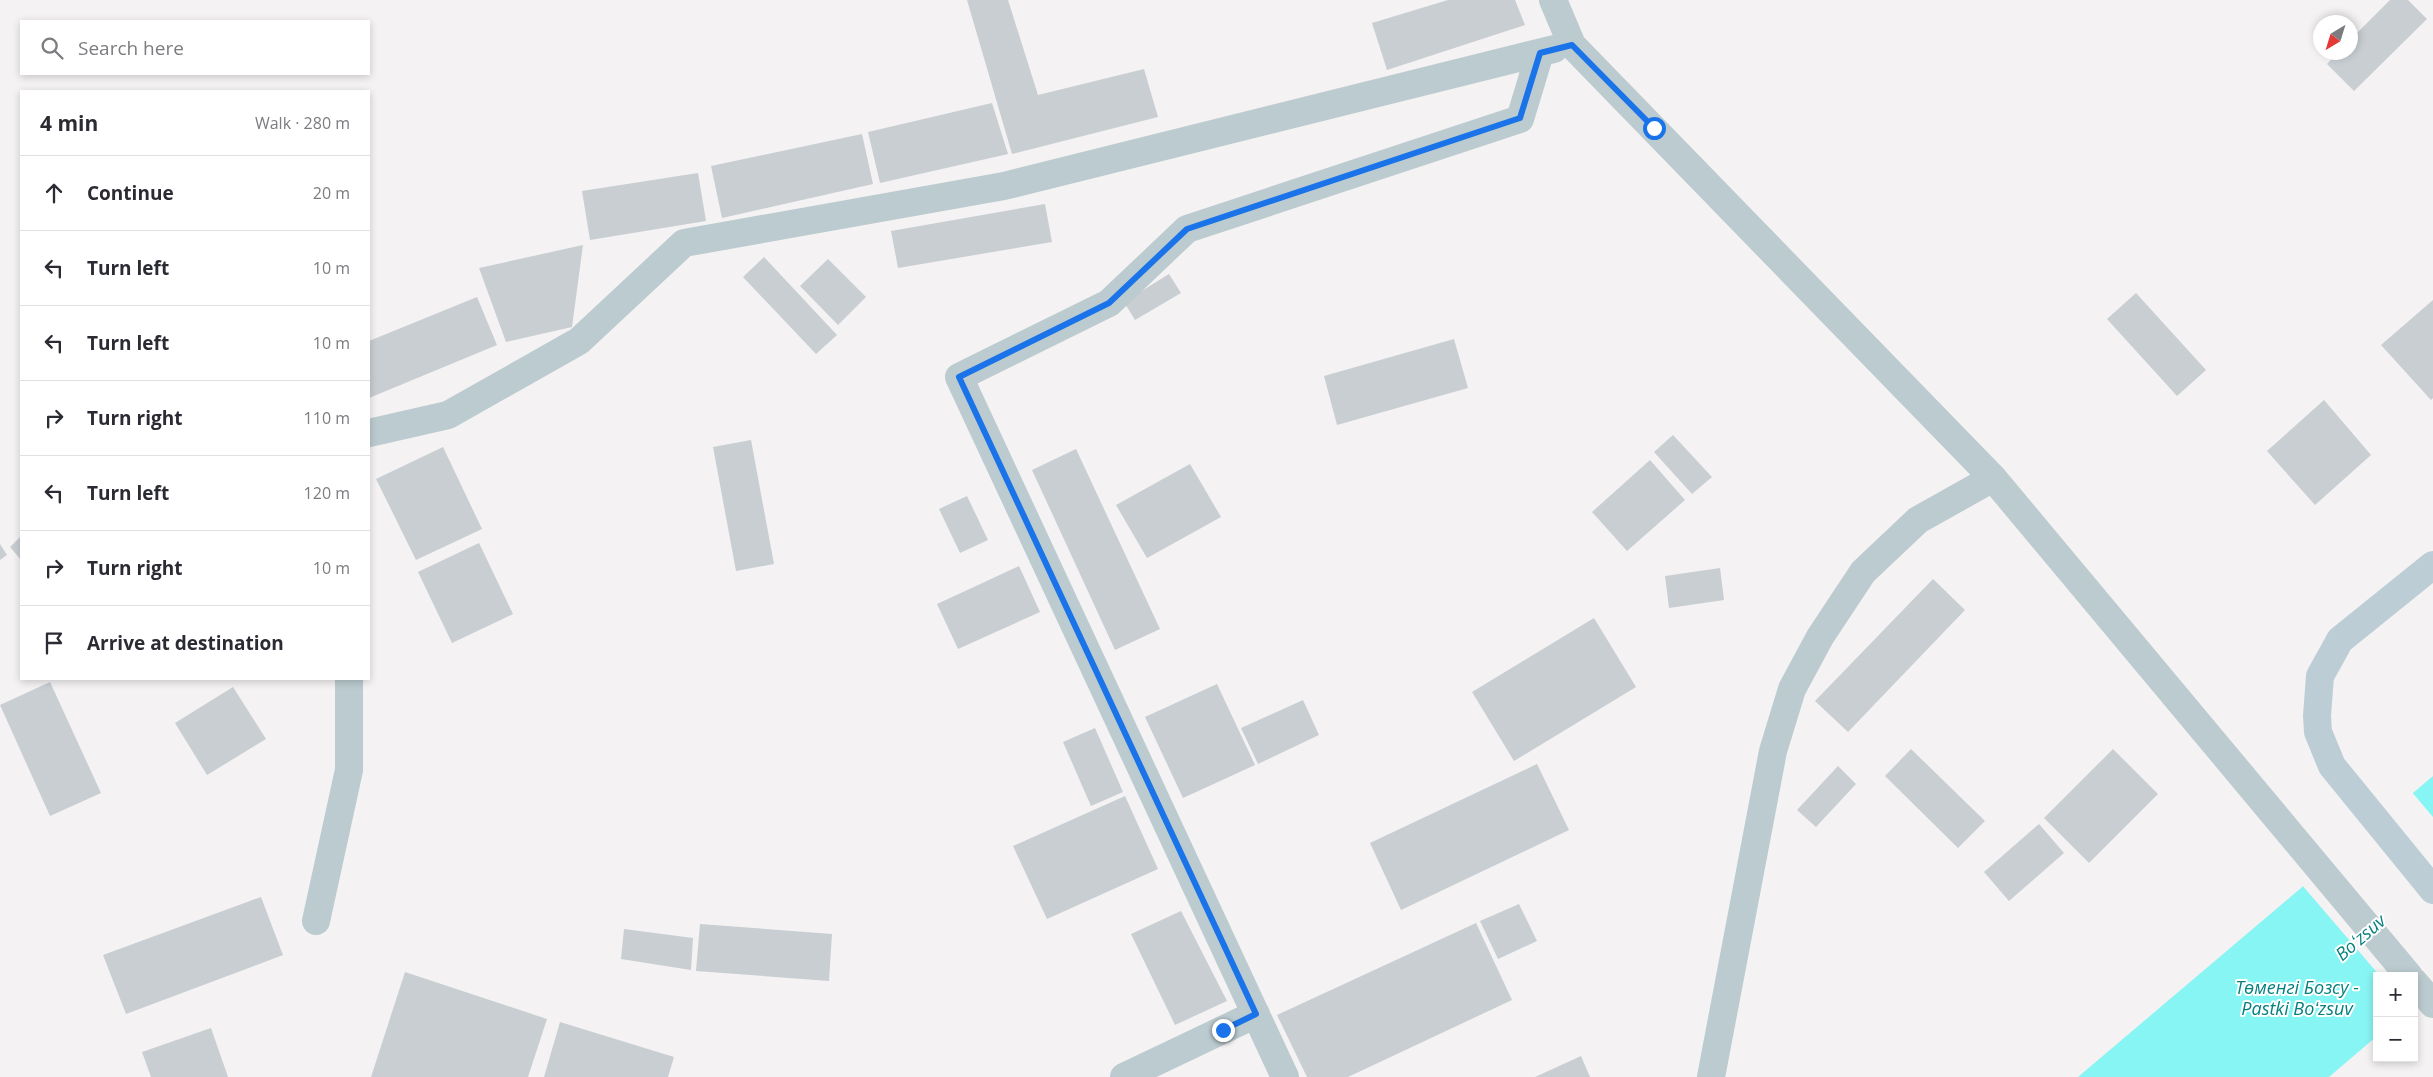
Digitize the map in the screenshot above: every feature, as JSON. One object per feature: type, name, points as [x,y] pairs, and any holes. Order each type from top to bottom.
[{"type":"main road","points":[[2433,565],[2340,640],[2320,676],[2317,716],[2318,732],[2332,766],[2433,890]]},
{"type":"street","points":[[1553,0],[1572,45],[1992,478],[2406,972]]},
{"type":"street","points":[[370,432],[448,415],[579,342],[684,243],[1004,186],[1572,45]]},
{"type":"street","points":[[1285,1077],[959,377],[1109,303],[1187,229],[1520,118],[1540,53]]},
{"type":"street","points":[[1711,1077],[1773,751],[1792,688],[1820,636],[1863,572],[1918,520],[1992,478]]},
{"type":"street","points":[[316,921],[349,770],[349,680]]},
{"type":"street","points":[[2418,987],[2433,1004]]},
{"type":"street","points":[[1124,1077],[1256,1014]]},
{"type":"water","name":"Төменгі Бозсу - Pastki Boʻzsuv","points":[[2433,776],[2433,981],[2418,977],[2418,972],[2373,972],[2373,1039],[2329,1077],[2078,1077]]},
{"type":"pier","points":[[2411,791],[2433,817],[2433,985],[2418,978],[2418,972],[2377,972],[2302,885]]},
{"type":"building","points":[[967,0],[1008,0],[1038,95],[1144,69],[1158,117],[1012,154]]},
{"type":"building","points":[[1448,0],[1515,0],[1525,25],[1387,70],[1372,23]]},
{"type":"building","points":[[2390,0],[2408,0],[2427,19],[2354,91],[2327,64],[2331,60],[2358,60],[2358,32]]},
{"type":"building","points":[[992,103],[1008,154],[880,183],[868,132]]},
{"type":"building","points":[[862,134],[873,184],[722,218],[711,166]]},
{"type":"building","points":[[698,173],[706,221],[590,240],[582,191]]},
{"type":"building","points":[[1045,204],[1052,242],[898,268],[891,231]]},
{"type":"building","points":[[583,245],[572,327],[506,342],[479,268]]},
{"type":"building","points":[[764,257],[837,335],[816,354],[743,277]]},
{"type":"building","points":[[828,259],[866,297],[838,325],[800,286]]},
{"type":"building","points":[[1169,274],[1181,293],[1135,320],[1124,302]]},
{"type":"building","points":[[2136,293],[2206,370],[2177,396],[2107,319]]},
{"type":"building","points":[[477,297],[497,345],[370,398],[370,341]]},
{"type":"building","points":[[2433,300],[2433,398],[2431,400],[2381,345]]},
{"type":"building","points":[[1454,339],[1468,388],[1337,425],[1324,376]]},
{"type":"building","points":[[2324,400],[2371,455],[2315,505],[2267,451]]},
{"type":"building","points":[[1673,435],[1712,477],[1692,494],[1654,452]]},
{"type":"building","points":[[751,440],[774,564],[736,571],[713,447]]},
{"type":"building","points":[[443,447],[482,529],[416,560],[376,479]]},
{"type":"building","points":[[1076,449],[1160,629],[1115,650],[1032,470]]},
{"type":"building","points":[[1650,460],[1685,500],[1627,551],[1592,512]]},
{"type":"building","points":[[1190,464],[1221,517],[1147,558],[1116,505]]},
{"type":"building","points":[[967,496],[988,540],[960,553],[939,509]]},
{"type":"building","points":[[20,537],[20,559],[10,547]]},
{"type":"building","points":[[479,543],[513,614],[452,643],[418,572]]},
{"type":"building","points":[[0,544],[7,555],[0,560]]},
{"type":"building","points":[[1019,566],[1040,612],[958,649],[937,604]]},
{"type":"building","points":[[1720,568],[1724,600],[1669,608],[1665,576]]},
{"type":"building","points":[[1933,579],[1965,610],[1848,732],[1815,701]]},
{"type":"building","points":[[1594,618],[1636,687],[1514,761],[1472,692]]},
{"type":"building","points":[[50,682],[101,793],[50,816],[0,705]]},
{"type":"building","points":[[1217,684],[1255,765],[1183,798],[1145,717]]},
{"type":"building","points":[[233,687],[266,739],[207,775],[175,723]]},
{"type":"building","points":[[1303,700],[1319,735],[1258,764],[1241,728]]},
{"type":"building","points":[[1095,728],[1123,792],[1091,806],[1063,742]]},
{"type":"building","points":[[1911,749],[1985,821],[1958,848],[1885,776]]},
{"type":"building","points":[[2113,749],[2158,794],[2089,863],[2044,818]]},
{"type":"building","points":[[1537,764],[1569,830],[1401,910],[1370,843]]},
{"type":"building","points":[[1838,766],[1856,784],[1816,827],[1797,810]]},
{"type":"building","points":[[1125,796],[1158,869],[1047,919],[1013,846]]},
{"type":"building","points":[[2039,824],[2064,853],[2009,901],[1984,872]]},
{"type":"building","points":[[261,897],[283,955],[126,1014],[103,955]]},
{"type":"building","points":[[1519,904],[1537,941],[1498,959],[1480,921]]},
{"type":"building","points":[[1181,911],[1227,1001],[1175,1025],[1131,934]]},
{"type":"building","points":[[1476,923],[1512,1000],[1348,1077],[1307,1077],[1277,1015]]},
{"type":"building","points":[[700,924],[832,934],[829,981],[696,971]]},
{"type":"building","points":[[624,929],[693,938],[691,970],[621,959]]},
{"type":"building","points":[[405,972],[547,1019],[528,1077],[371,1077]]},
{"type":"building","points":[[560,1022],[674,1057],[668,1077],[544,1077]]},
{"type":"building","points":[[211,1028],[228,1077],[151,1077],[142,1052]]},
{"type":"building","points":[[1581,1056],[1590,1077],[1535,1077]]},
{"type":"route","points":[[1223,1030],[1256,1014],[959,377],[1109,303],[1187,229],[1520,118],[1540,53],[1572,45],[1654,128]]},
{"type":"water label","name":"Boʻzsuv","points":[[2360,937]]}]
